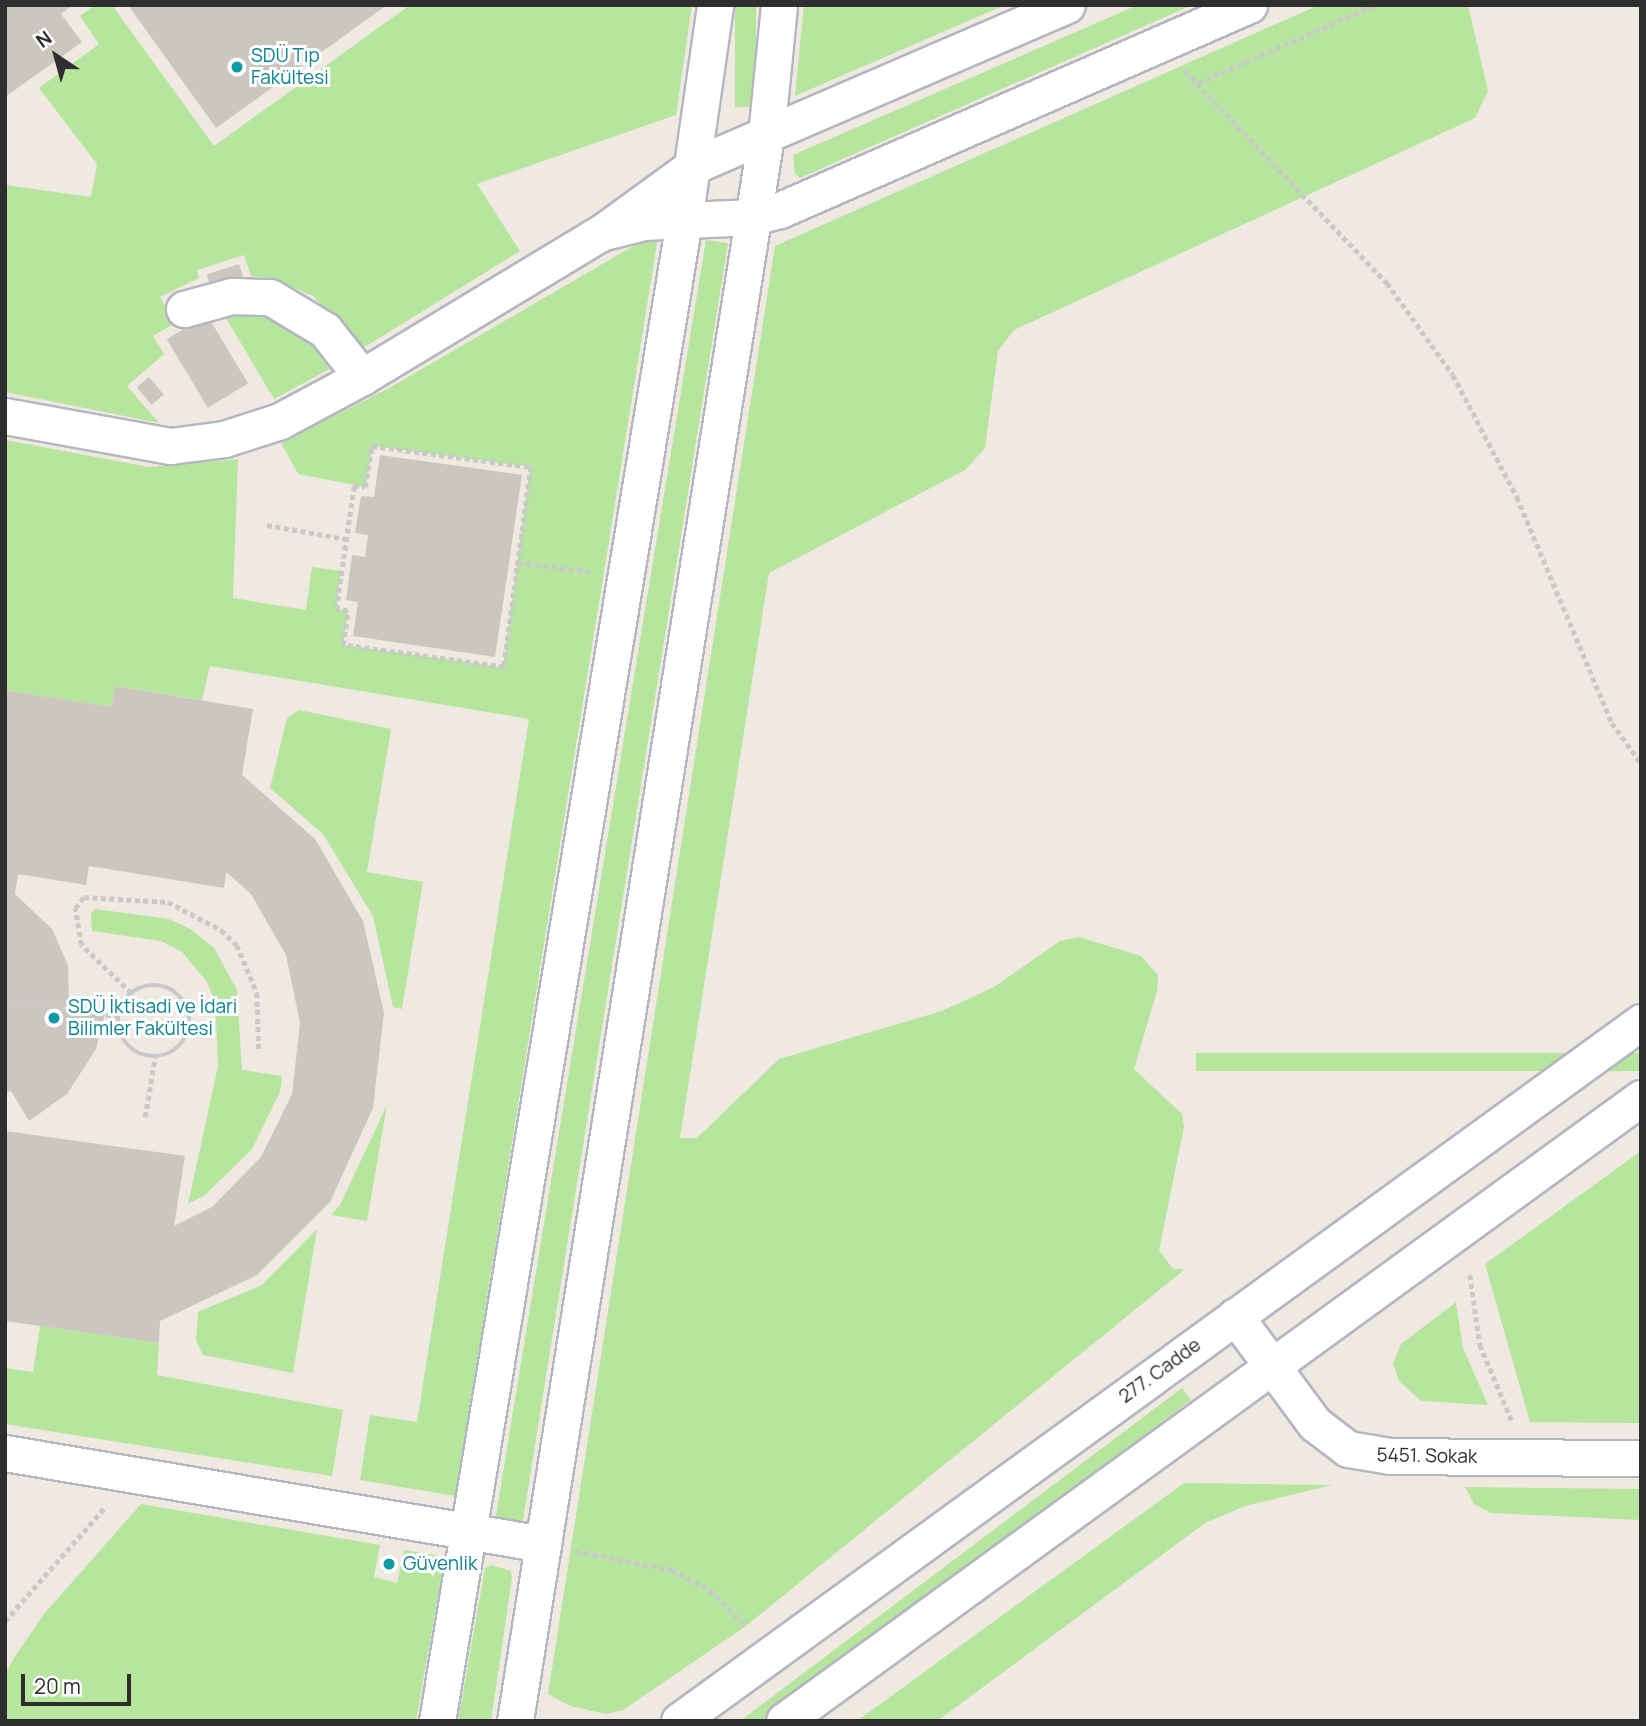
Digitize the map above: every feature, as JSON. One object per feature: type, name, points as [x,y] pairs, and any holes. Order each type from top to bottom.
[{"type":"street","points":[[437,1721],[472,1529],[693,166],[715,5]]},
{"type":"street","points":[[518,1719],[543,1544],[766,136],[779,5]]},
{"type":"street","points":[[5,416],[150,444],[192,445],[280,421],[362,377],[601,233],[693,166],[1066,5]]},
{"type":"street","points":[[601,233],[643,222],[753,218],[793,205],[1249,5]]},
{"type":"street","points":[[184,309],[232,296],[271,298],[325,330],[362,377]]},
{"type":"street","name":"277. Cadde","points":[[679,1721],[1641,1022]]},
{"type":"street","points":[[784,1721],[1641,1098]]},
{"type":"street","name":"5451. Sokak","points":[[1235,1316],[1325,1435],[1365,1454],[1641,1458]]},
{"type":"street","points":[[5,1453],[472,1529],[543,1544]]},
{"type":"path","points":[[1198,83],[1375,5]]},
{"type":"path","points":[[1156,46],[1198,83],[1387,283],[1453,375],[1517,497],[1612,723],[1641,763]]},
{"type":"path","points":[[372,446],[531,467],[504,667],[343,645],[348,611],[336,609],[346,538],[354,485],[365,486],[372,446]]},
{"type":"path","points":[[267,525],[346,538]]},
{"type":"path","points":[[518,562],[604,575]]},
{"type":"path","points":[[131,993],[81,945],[75,908],[84,897],[168,902],[221,930],[237,945],[257,993],[259,1052]]},
{"type":"path","points":[[159,985],[179,995],[190,1015],[185,1039],[177,1048],[155,1057],[131,1049],[118,1029],[118,1017],[131,993],[159,985]]},
{"type":"path","points":[[5,1000],[118,1017]]},
{"type":"path","points":[[145,1117],[155,1057]]},
{"type":"path","points":[[1470,1275],[1471,1312],[1480,1345],[1512,1422]]},
{"type":"path","points":[[5,1621],[135,1474]]},
{"type":"path","points":[[543,1544],[671,1570],[710,1590],[746,1626]]},
{"type":"green space","points":[[95,5],[112,5],[214,146],[410,5],[692,5],[676,115],[477,184],[520,251],[363,348],[313,296],[273,279],[251,276],[244,255],[197,270],[199,278],[160,297],[175,323],[153,336],[164,354],[127,386],[159,423],[5,392],[5,185],[91,197],[97,164],[39,88],[99,44],[80,16]]},
{"type":"green space","points":[[735,5],[756,5],[756,107],[735,107]]},
{"type":"green space","points":[[804,5],[1005,5],[795,96]]},
{"type":"green space","points":[[1138,5],[1192,5],[800,178],[795,174],[793,155]]},
{"type":"green space","points":[[1319,5],[1468,5],[1488,91],[1475,118],[1014,330],[998,351],[985,448],[965,470],[769,573],[680,1138],[697,1138],[779,1059],[942,1011],[994,987],[1060,941],[1079,937],[1141,956],[1158,975],[1157,991],[1134,1069],[1182,1114],[1184,1127],[1159,1250],[1173,1269],[1185,1269],[746,1626],[623,1710],[606,1714],[570,1706],[548,1694],[775,246]]},
{"type":"green space","points":[[659,231],[455,1496],[360,1480],[370,1415],[417,1422],[529,719],[210,666],[202,700],[115,686],[111,707],[5,690],[5,440],[149,467],[238,459],[233,598],[306,610],[312,567],[341,571],[336,609],[348,611],[343,645],[503,667],[530,467],[373,446],[365,487],[298,474],[281,443],[391,387]]},
{"type":"green space","points":[[706,240],[728,243],[522,1526],[501,1522],[496,1515]]},
{"type":"green space","points":[[258,309],[304,332],[335,366],[274,399],[223,313]]},
{"type":"green space","points":[[299,710],[391,729],[367,872],[423,882],[402,1009],[393,1007],[373,916],[323,834],[270,788],[287,718]]},
{"type":"green space","points":[[95,909],[169,919],[192,930],[214,948],[237,990],[242,1070],[282,1076],[280,1092],[252,1149],[205,1195],[188,1204],[218,1066],[215,1001],[207,982],[182,952],[161,941],[92,931],[91,914]]},
{"type":"green space","points":[[1196,1053],[1641,1053],[1641,1071],[1196,1071]]},
{"type":"green space","points":[[387,1105],[367,1221],[331,1215],[340,1205]]},
{"type":"green space","points":[[1641,1151],[1641,1423],[1530,1422],[1485,1264]]},
{"type":"green space","points":[[317,1229],[293,1373],[203,1355],[196,1340],[198,1312],[262,1285]]},
{"type":"green space","points":[[1456,1302],[1463,1348],[1488,1405],[1421,1401],[1399,1381],[1393,1364],[1401,1344]]},
{"type":"green space","points":[[40,1326],[159,1343],[157,1375],[343,1410],[332,1476],[5,1424],[5,1368],[33,1372]]},
{"type":"green space","points":[[1182,1388],[1191,1400],[765,1721],[740,1721]]},
{"type":"green space","points":[[1184,1483],[1332,1485],[1245,1506],[1205,1523],[937,1721],[857,1721]]},
{"type":"green space","points":[[1465,1487],[1641,1489],[1641,1520],[1491,1513],[1474,1504]]},
{"type":"green space","points":[[141,1504],[380,1545],[374,1577],[397,1583],[404,1550],[445,1557],[416,1721],[5,1721],[5,1674],[14,1658],[44,1614]]},
{"type":"green space","points":[[492,1565],[511,1571],[512,1578],[491,1721],[458,1721],[485,1568]]},
{"type":"building","points":[[5,5],[73,5],[61,14],[82,42],[5,97]]},
{"type":"building","name":"SDÜ Tıp Fakültesi","points":[[128,5],[387,5],[216,128]]},
{"type":"building","points":[[239,264],[243,276],[211,287],[207,275]]},
{"type":"building","points":[[207,315],[248,384],[208,408],[167,339]]},
{"type":"building","points":[[149,377],[164,395],[152,405],[137,387]]},
{"type":"building","points":[[380,455],[522,475],[495,657],[353,636],[358,602],[346,600],[352,555],[365,557],[368,535],[355,533],[361,496],[374,497]]},
{"type":"building","name":"SDÜ İktisadi ve İdari Bilimler Fakültesi","points":[[115,686],[253,709],[242,775],[315,839],[363,921],[384,1013],[373,1108],[330,1202],[257,1275],[160,1321],[159,1343],[5,1321],[5,1131],[185,1156],[174,1226],[212,1207],[261,1157],[292,1094],[300,1023],[286,955],[251,894],[226,872],[224,888],[89,866],[86,885],[18,874],[15,894],[52,929],[68,965],[69,1004],[106,1010],[96,1049],[67,1094],[29,1121],[11,1091],[5,1093],[5,690],[111,707]]},
{"type":"building","name":"Güvenlik","points":[[384,1554],[396,1556],[393,1574],[381,1572]]},
{"type":"place","name":"SDÜ Tıp Fakültesi","points":[[237,67]]},
{"type":"place","name":"SDÜ İktisadi ve İdari Bilimler Fakültesi","points":[[54,1018]]},
{"type":"place","name":"Güvenlik","points":[[389,1564]]}]
